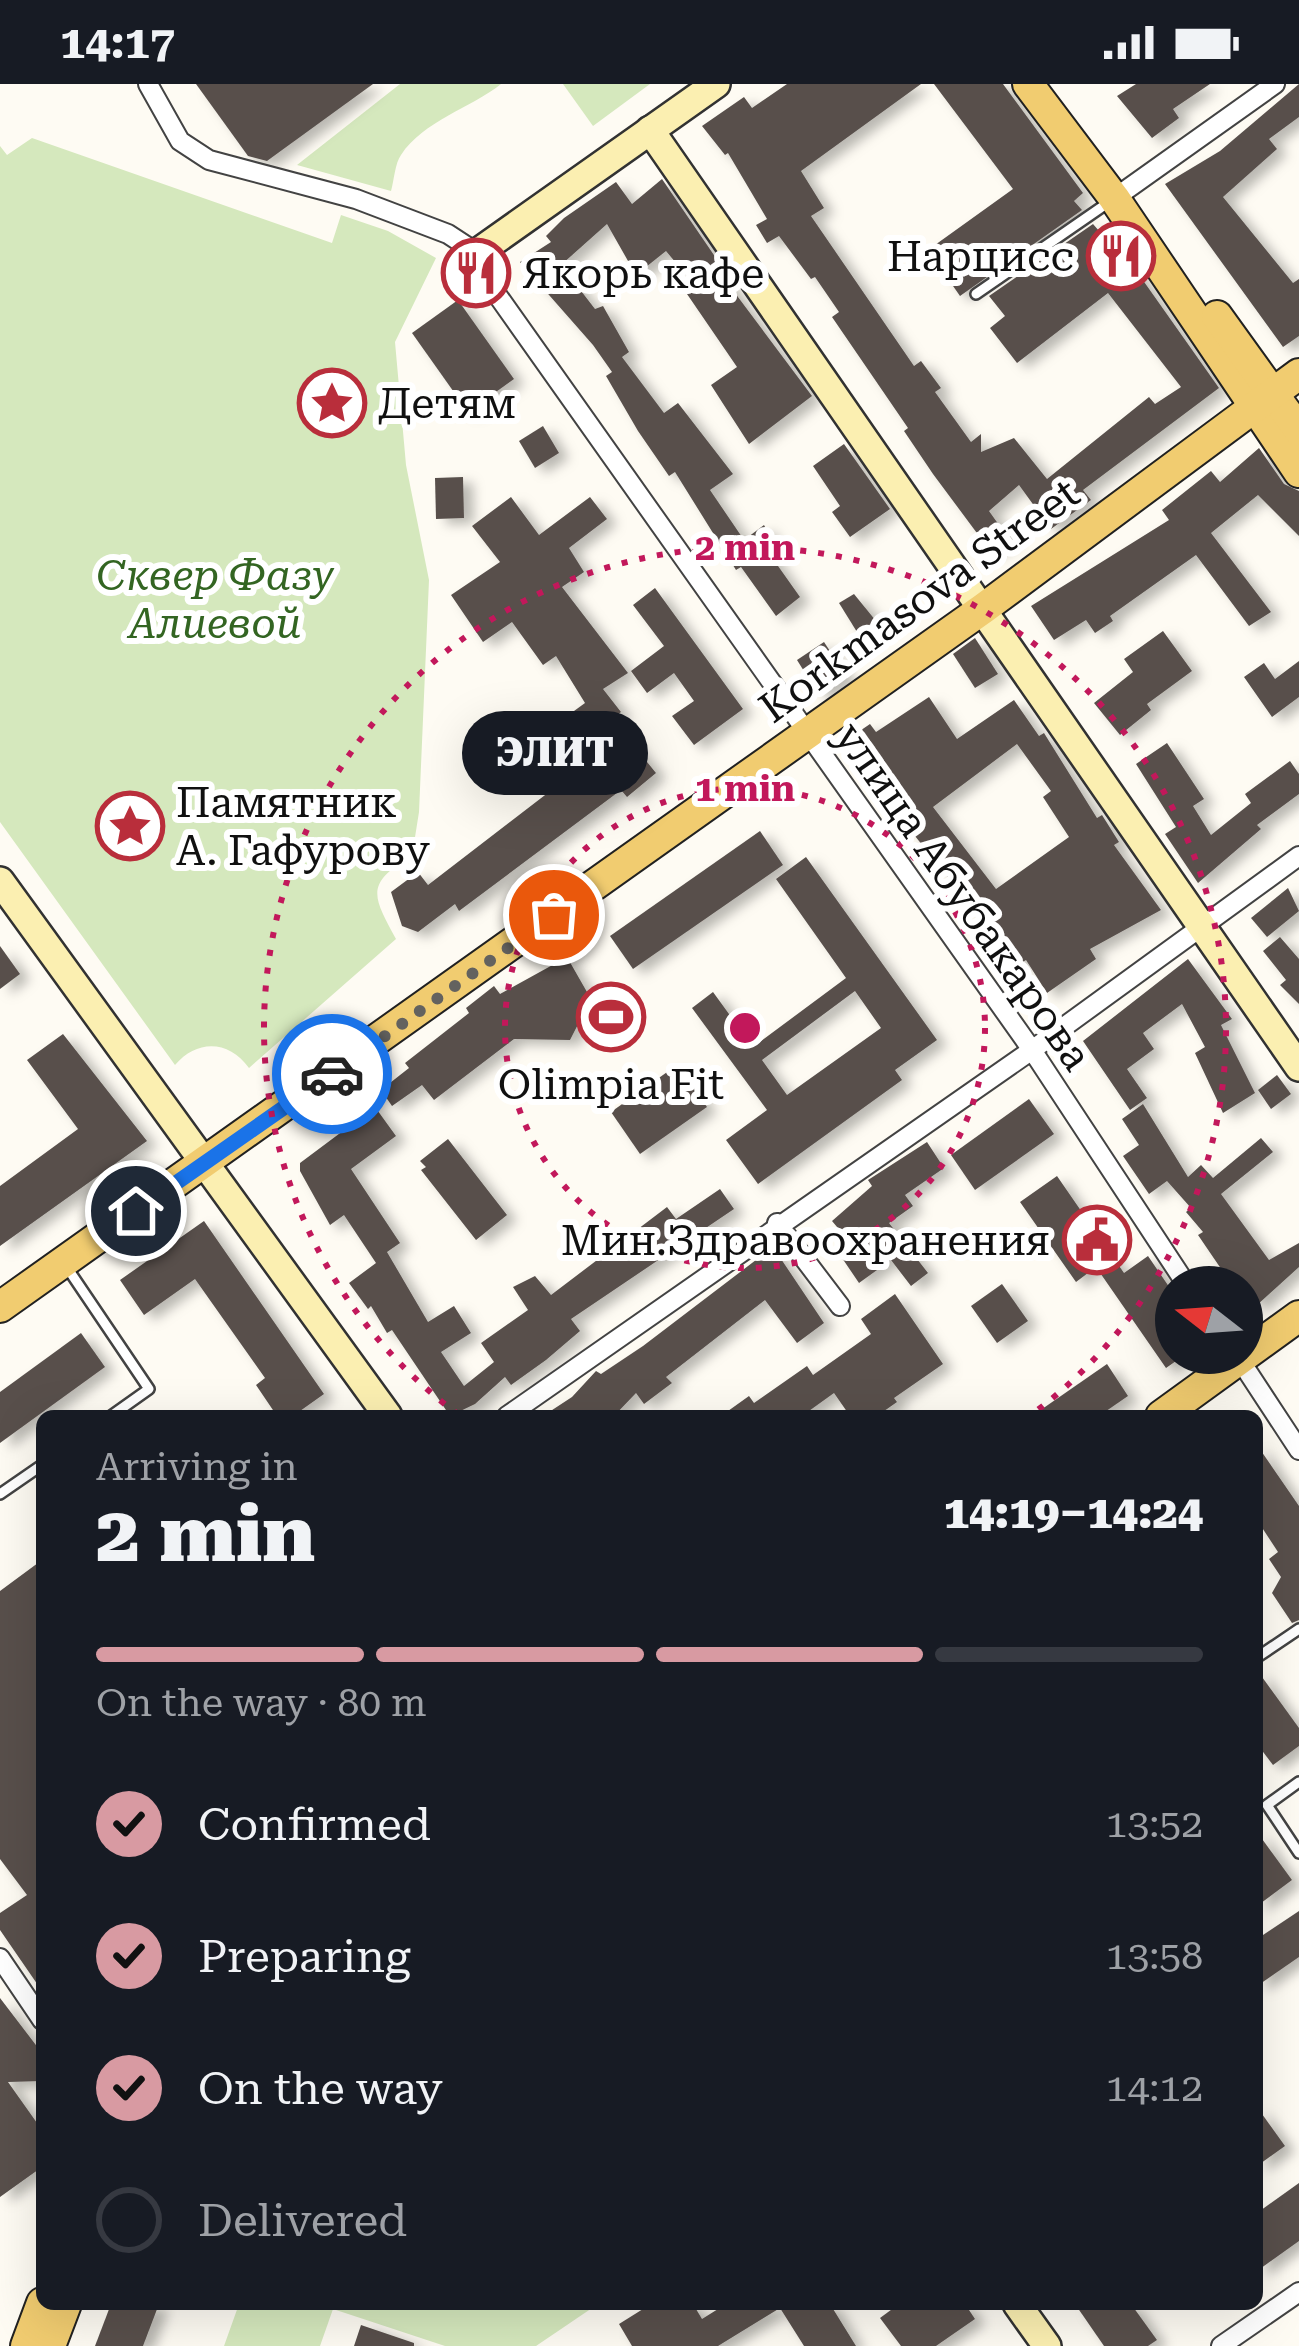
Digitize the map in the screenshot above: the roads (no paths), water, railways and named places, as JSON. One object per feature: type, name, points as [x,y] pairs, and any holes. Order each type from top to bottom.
[{"type":"main road","points":[[1028,84],[1120,194]]},
{"type":"main road","points":[[1046,84],[1262,399],[1299,472]]},
{"type":"main road","name":"Korkmasova Street","points":[[0,1307],[984,608],[1299,374]]},
{"type":"main road","points":[[1262,399],[1299,430]]},
{"type":"main road","points":[[1263,1345],[1299,1316]]},
{"type":"main road","points":[[1263,1354],[1299,1341]]},
{"type":"main road","points":[[1170,1410],[1224,1374]]},
{"type":"main road","points":[[1201,1410],[1231,1374]]},
{"type":"main road","points":[[26,2346],[39,2310]]},
{"type":"main road","points":[[50,2346],[64,2310]]},
{"type":"street","points":[[148,84],[180,141],[209,160],[356,199],[448,234],[477,253],[716,84]]},
{"type":"street","points":[[1120,194],[1275,84]]},
{"type":"street","points":[[650,130],[1299,1066]]},
{"type":"street","name":"улица Абубакарова","points":[[477,253],[481,272],[1032,1050],[1173,1266]]},
{"type":"street","points":[[515,1410],[777,1223],[1032,1050],[1299,856]]},
{"type":"street","points":[[0,881],[384,1410]]},
{"type":"street","points":[[777,1223],[840,1306]]},
{"type":"street","points":[[1247,1374],[1299,1450]]},
{"type":"street","points":[[0,1958],[36,2011]]},
{"type":"street","points":[[1221,2346],[1299,2292]]},
{"type":"street","points":[[1021,2310],[1046,2346]]},
{"type":"lane","points":[[976,294],[1120,194]]},
{"type":"lane","points":[[64,1261],[149,1389],[119,1410]]},
{"type":"lane","points":[[0,1494],[36,1469]]},
{"type":"lane","points":[[1263,1654],[1299,1629]]},
{"type":"lane","points":[[1299,1782],[1267,1805],[1299,1853]]},
{"type":"place","name":"Нарцисс","points":[[1121,256]]},
{"type":"place","name":"Якорь кафе","points":[[476,273]]},
{"type":"place","name":"Детям","points":[[332,403]]},
{"type":"place","name":"Памятник А. Гафурову","points":[[130,826]]},
{"type":"place","name":"ЭЛИТ","points":[[554,915]]},
{"type":"place","name":"Olimpia Fit","points":[[611,1017]]},
{"type":"place","name":"Мин.Здравоохранения","points":[[1097,1240]]},
{"type":"park label","name":"Сквер Фазу Алиевой","points":[[215,599]]}]
